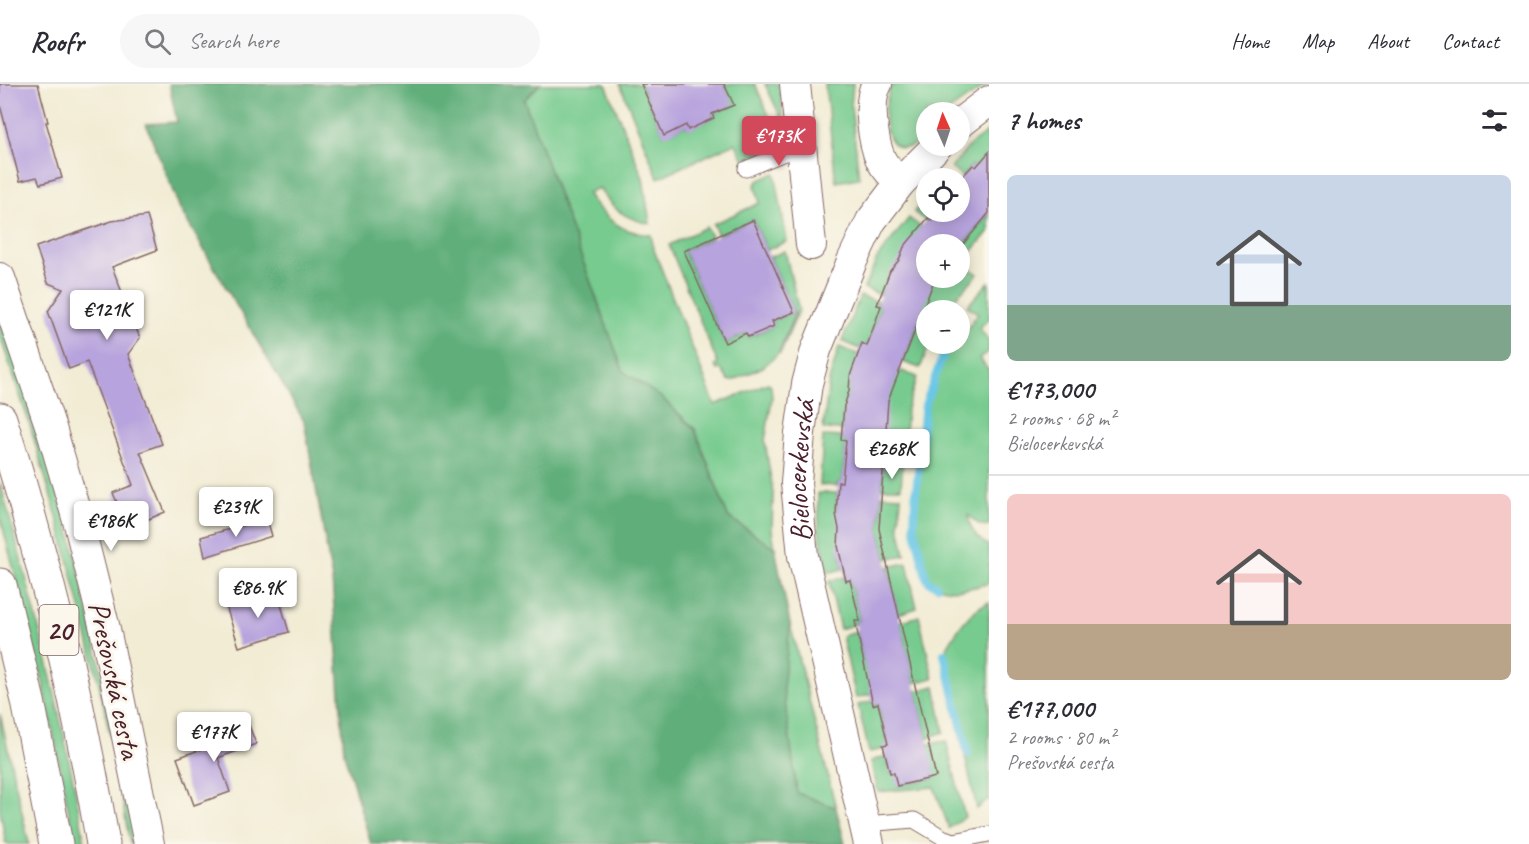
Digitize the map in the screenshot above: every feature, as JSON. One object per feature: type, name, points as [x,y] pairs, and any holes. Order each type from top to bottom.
[{"type":"highway","name":"Prešovská cesta","points":[[0,419],[52,604],[84,744],[103,844]]},
{"type":"highway","name":"20","points":[[0,585],[8,637],[42,768],[56,844]]},
{"type":"street","points":[[795,84],[811,245]]},
{"type":"street","points":[[877,84],[871,98],[878,148],[881,160],[900,183]]},
{"type":"street","points":[[970,115],[989,100]]},
{"type":"street","name":"Bielocerkevská","points":[[867,834],[803,556],[796,483],[805,394],[816,350],[871,221],[900,183],[927,156]]},
{"type":"street","name":"Prešovská cesta","points":[[0,278],[51,428],[79,524],[105,629],[149,844]]},
{"type":"lane","points":[[746,169],[801,146]]},
{"type":"lane","points":[[867,834],[914,820],[944,838],[954,841],[989,834]]},
{"type":"green space","points":[[169,84],[540,84],[524,100],[623,371],[662,398],[695,430],[728,517],[775,548],[790,624],[783,687],[797,793],[836,808],[845,844],[371,844],[344,753],[332,579],[304,421],[180,209],[146,124],[177,122]]},
{"type":"green space","points":[[540,84],[606,84],[643,178],[650,224],[620,212],[599,188],[587,193],[614,223],[630,231],[651,235],[654,250],[715,405],[768,383],[771,386],[772,398],[765,441],[773,493],[772,530],[775,548],[728,517],[695,429],[662,398],[623,371],[524,100]]},
{"type":"green space","points":[[620,84],[641,84],[664,135],[686,125],[688,129],[713,118],[712,114],[733,105],[724,84],[755,84],[770,118],[758,123],[766,142],[780,139],[764,152],[744,159],[735,143],[658,178]]},
{"type":"green space","points":[[765,84],[779,84],[784,124]]},
{"type":"green space","points":[[825,84],[853,84],[851,106],[859,178],[836,182]]},
{"type":"green space","points":[[895,84],[988,84],[962,102],[916,102],[916,143],[903,148],[892,142],[886,126],[885,115],[890,87]]},
{"type":"green space","points":[[989,131],[989,159],[976,167],[972,165],[970,168],[951,168],[961,156],[970,156],[971,144]]},
{"type":"green space","points":[[775,173],[787,241],[767,250],[753,220],[718,235],[713,224],[760,203],[755,185],[759,180]]},
{"type":"green space","points":[[989,214],[989,231],[970,254],[970,236]]},
{"type":"green space","points":[[909,218],[921,227],[881,295],[864,288],[878,257]]},
{"type":"green space","points":[[706,227],[712,238],[684,251],[725,343],[746,333],[749,337],[774,326],[772,321],[794,312],[770,257],[785,251],[799,311],[780,354],[795,312],[778,354],[763,367],[732,381],[728,380],[721,369],[717,370],[715,366],[718,364],[669,245]]},
{"type":"green space","points":[[970,269],[978,274],[970,282]]},
{"type":"green space","points":[[989,282],[989,319],[979,328],[989,341],[989,351],[979,358],[989,371],[989,525],[979,524],[968,515],[974,533],[989,546],[989,583],[955,590],[939,587],[924,579],[912,522],[922,406],[941,354],[970,354],[970,325],[978,313],[970,308],[970,303]]},
{"type":"green space","points":[[930,288],[965,288],[953,300],[925,300]]},
{"type":"green space","points":[[860,296],[878,302],[877,305],[881,306],[867,346],[862,344],[860,349],[842,341]]},
{"type":"green space","points":[[0,311],[71,535],[140,844],[130,844],[98,679],[59,524],[29,422],[0,336]]},
{"type":"green space","points":[[916,328],[916,354],[926,354],[920,368],[903,362]]},
{"type":"green space","points":[[839,347],[917,377],[907,408],[905,433],[886,432],[844,412],[842,430],[823,429],[829,381]]},
{"type":"green space","points":[[823,436],[841,437],[846,441],[842,482],[838,482],[837,486],[820,485]]},
{"type":"green space","points":[[885,439],[904,441],[901,488],[882,488]]},
{"type":"green space","points":[[0,483],[47,662],[68,753],[85,844],[75,844],[43,681],[0,517]]},
{"type":"green space","points":[[818,493],[837,493],[836,510],[879,529],[840,553],[843,569],[827,573],[819,530]]},
{"type":"green space","points":[[882,495],[901,496],[899,525],[905,555],[886,559],[879,529]]},
{"type":"green space","points":[[907,563],[917,608],[898,614],[888,567]]},
{"type":"green space","points":[[845,577],[846,581],[850,580],[860,621],[855,621],[856,624],[840,629],[829,581]]},
{"type":"green space","points":[[989,602],[989,799],[977,809],[942,656],[967,618]]},
{"type":"green space","points":[[919,616],[933,678],[914,683],[900,622]]},
{"type":"green space","points":[[790,624],[836,808],[797,793],[783,687]]},
{"type":"green space","points":[[857,632],[872,694],[856,698],[842,636]]},
{"type":"green space","points":[[935,686],[944,732],[927,738],[916,691]]},
{"type":"green space","points":[[873,701],[874,704],[878,703],[888,744],[884,749],[869,752],[858,705]]},
{"type":"green space","points":[[0,714],[29,844],[6,844],[0,810]]},
{"type":"green space","points":[[946,741],[965,817],[949,828],[934,787],[878,792],[871,761],[886,756],[889,773],[894,773],[898,786],[935,778],[928,744]]},
{"type":"building","points":[[0,84],[38,84],[62,178],[40,184],[37,177],[20,181],[0,105]]},
{"type":"building","points":[[641,84],[724,84],[734,105],[712,114],[714,118],[688,130],[686,125],[664,136]]},
{"type":"building","points":[[989,152],[989,213],[970,236],[970,234],[916,234],[916,288],[931,288],[927,300],[916,300],[916,328],[888,401],[879,529],[936,777],[897,786],[894,773],[890,773],[883,745],[888,744],[878,703],[873,705],[855,621],[860,621],[850,580],[846,581],[838,546],[839,529],[836,514],[838,482],[842,482],[846,441],[841,440],[844,406],[849,391],[850,376],[862,343],[867,346],[881,306],[877,305],[890,271],[899,260],[904,247],[925,222],[970,222],[970,168],[973,165],[976,167]]},
{"type":"building","points":[[147,216],[157,250],[112,267],[140,338],[128,354],[162,444],[140,452],[165,512],[128,528],[113,493],[133,485],[87,362],[69,369],[48,311],[63,289],[48,283],[36,247],[112,221]]},
{"type":"building","points":[[753,220],[794,312],[772,321],[774,326],[748,337],[746,333],[725,343],[684,251]]},
{"type":"building","points":[[267,519],[272,536],[205,557],[201,537]]},
{"type":"building","points":[[277,591],[289,632],[239,647],[226,606]]},
{"type":"building","points":[[247,720],[256,744],[218,758],[230,792],[194,805],[177,758],[213,745],[209,735]]},
{"type":"waterway","points":[[937,586],[929,582],[926,577],[914,526],[925,405],[943,354]]},
{"type":"waterway","points":[[944,654],[968,754]]}]
